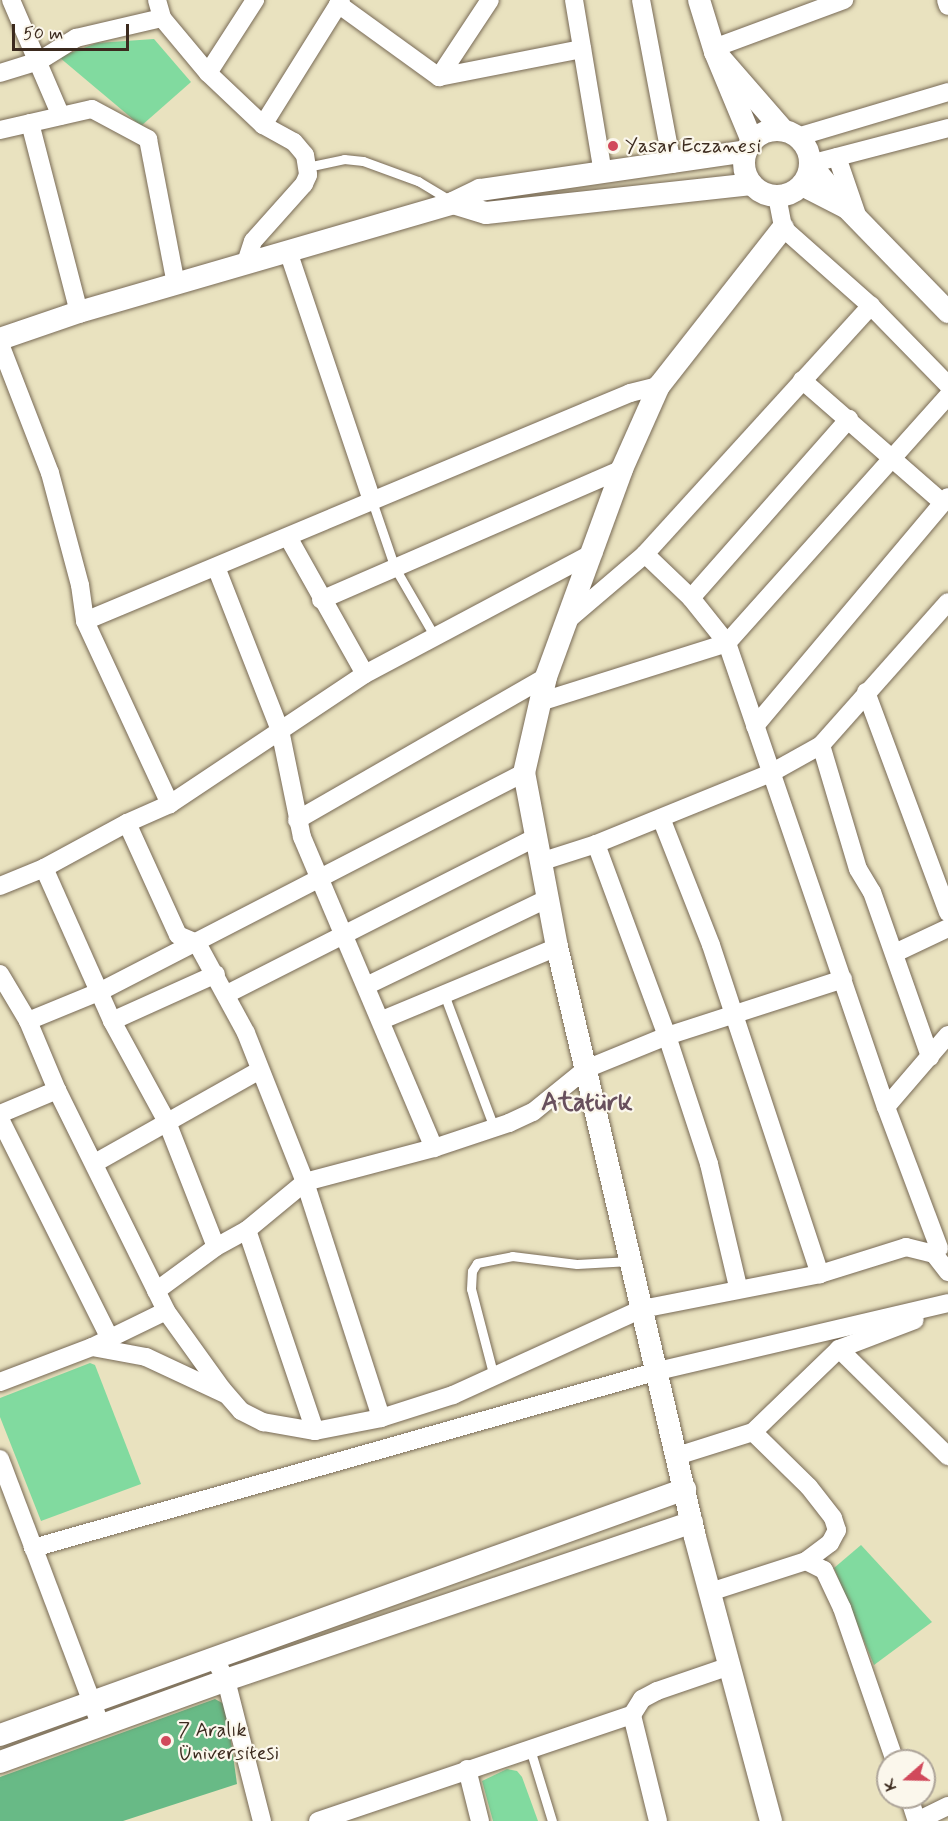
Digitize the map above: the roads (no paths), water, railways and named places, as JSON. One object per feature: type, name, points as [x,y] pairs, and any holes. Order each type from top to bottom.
[{"type":"street","points":[[11,0],[61,116]]},
{"type":"street","points":[[157,0],[162,18],[208,73],[263,125],[294,142],[305,155],[307,167],[304,184],[253,241],[246,263]]},
{"type":"street","points":[[208,73],[255,0]]},
{"type":"street","points":[[439,77],[490,0]]},
{"type":"street","points":[[574,0],[603,173]]},
{"type":"street","points":[[640,0],[672,164]]},
{"type":"street","points":[[699,0],[749,146],[745,174],[751,184],[760,192],[777,196],[793,193],[802,185],[810,164]]},
{"type":"street","points":[[715,50],[844,0]]},
{"type":"street","points":[[946,0],[948,6]]},
{"type":"street","points":[[263,125],[339,2],[439,77],[582,49]]},
{"type":"street","points":[[0,73],[39,61],[76,38],[162,18]]},
{"type":"street","points":[[715,50],[808,153],[810,164],[853,214],[948,312]]},
{"type":"street","points":[[170,804],[85,621],[80,585],[50,473],[0,341],[79,312],[453,202],[480,190],[672,164],[749,146],[772,130],[790,134],[948,92]]},
{"type":"street","points":[[0,130],[92,109],[148,139],[176,284]]},
{"type":"street","points":[[30,123],[79,312]]},
{"type":"street","points":[[810,164],[948,128]]},
{"type":"street","points":[[837,157],[853,214]]},
{"type":"street","points":[[453,202],[486,213],[751,184]]},
{"type":"street","points":[[802,185],[853,214]]},
{"type":"street","points":[[777,196],[783,228],[871,306],[948,385]]},
{"type":"street","points":[[771,1821],[692,1522],[557,947],[534,838],[524,773],[546,677],[594,552],[622,469],[659,386],[783,228]]},
{"type":"street","points":[[288,251],[372,501]]},
{"type":"street","points":[[569,619],[645,554],[871,306]]},
{"type":"street","points":[[755,726],[945,499],[895,460],[802,380]]},
{"type":"street","points":[[85,621],[630,393],[659,386]]},
{"type":"street","points":[[540,702],[727,643],[895,460],[948,396]]},
{"type":"street","points":[[691,598],[849,419]]},
{"type":"street","points":[[321,600],[622,469]]},
{"type":"street","points":[[288,537],[321,600],[365,674]]},
{"type":"street","points":[[0,886],[44,868],[127,823],[170,804],[365,674],[594,552]]},
{"type":"street","points":[[645,554],[691,598],[727,643],[886,1107],[948,1272]]},
{"type":"street","points":[[216,567],[280,730],[297,820],[319,880],[368,985],[434,1148]]},
{"type":"street","points":[[540,862],[596,844],[771,773],[821,745],[948,602]]},
{"type":"street","points":[[297,820],[546,677]]},
{"type":"street","points":[[866,692],[948,912]]},
{"type":"street","points":[[821,745],[858,869],[872,892],[930,1057]]},
{"type":"street","points":[[28,1021],[101,991],[197,943],[524,773]]},
{"type":"street","points":[[661,818],[733,1014],[820,1274]]},
{"type":"street","points":[[127,823],[178,934],[197,943],[227,994],[305,1182],[381,1418]]},
{"type":"street","points":[[227,994],[346,937],[534,838]]},
{"type":"street","points":[[596,844],[667,1036],[709,1164],[738,1287]]},
{"type":"street","points":[[44,868],[101,991],[112,1022],[167,1122],[216,1247]]},
{"type":"street","points":[[368,985],[547,899]]},
{"type":"street","points":[[895,953],[948,928]]},
{"type":"street","points":[[382,1020],[557,947]]},
{"type":"street","points":[[0,974],[28,1021],[57,1090],[166,1311],[241,1411],[263,1422],[315,1431],[381,1418],[494,1377],[642,1309],[738,1287],[820,1274],[906,1247],[940,1247]]},
{"type":"street","points":[[112,1022],[216,974]]},
{"type":"street","points":[[156,1291],[216,1247],[247,1230],[305,1182],[434,1148],[494,1128],[533,1112],[586,1069],[667,1036],[843,979]]},
{"type":"street","points":[[886,1107],[948,1035]]},
{"type":"street","points":[[95,1163],[258,1071]]},
{"type":"street","points":[[57,1090],[0,1117],[109,1337]]},
{"type":"street","points":[[247,1230],[315,1431]]},
{"type":"street","points":[[678,1456],[753,1432],[839,1349],[858,1345],[948,1305]]},
{"type":"street","points":[[33,1548],[658,1371],[948,1305]]},
{"type":"street","points":[[0,1382],[92,1347],[166,1311]]},
{"type":"street","points":[[92,1347],[146,1357],[228,1396]]},
{"type":"street","points":[[839,1349],[948,1456]]},
{"type":"street","points":[[710,1592],[806,1561],[831,1543],[837,1530],[833,1518],[802,1479],[753,1432]]},
{"type":"street","points":[[0,1459],[101,1726]]},
{"type":"street","points":[[0,1735],[685,1489]]},
{"type":"street","points":[[0,1762],[226,1680],[692,1522]]},
{"type":"street","points":[[806,1561],[824,1570],[842,1608],[891,1749]]},
{"type":"street","points":[[214,1658],[226,1680],[262,1821]]},
{"type":"street","points":[[318,1821],[632,1715],[642,1699],[657,1691],[730,1666]]},
{"type":"street","points":[[632,1715],[658,1821]]},
{"type":"street","points":[[467,1769],[480,1821]]},
{"type":"street","points":[[917,1821],[948,1806]]},
{"type":"lane","points":[[307,167],[344,159],[363,161],[418,180],[453,202]]},
{"type":"lane","points":[[372,501],[395,568],[435,637]]},
{"type":"lane","points":[[444,994],[494,1128]]},
{"type":"lane","points":[[494,1377],[471,1289],[472,1271],[477,1263],[512,1256],[577,1264],[631,1261]]},
{"type":"lane","points":[[530,1748],[552,1821]]},
{"type":"place","name":"Yasar Eczanesi","points":[[613,146]]},
{"type":"place","name":"7 Aralık Üniversitesi","points":[[166,1741]]},
{"type":"district","name":"Atatürk","points":[[587,1104]]}]
